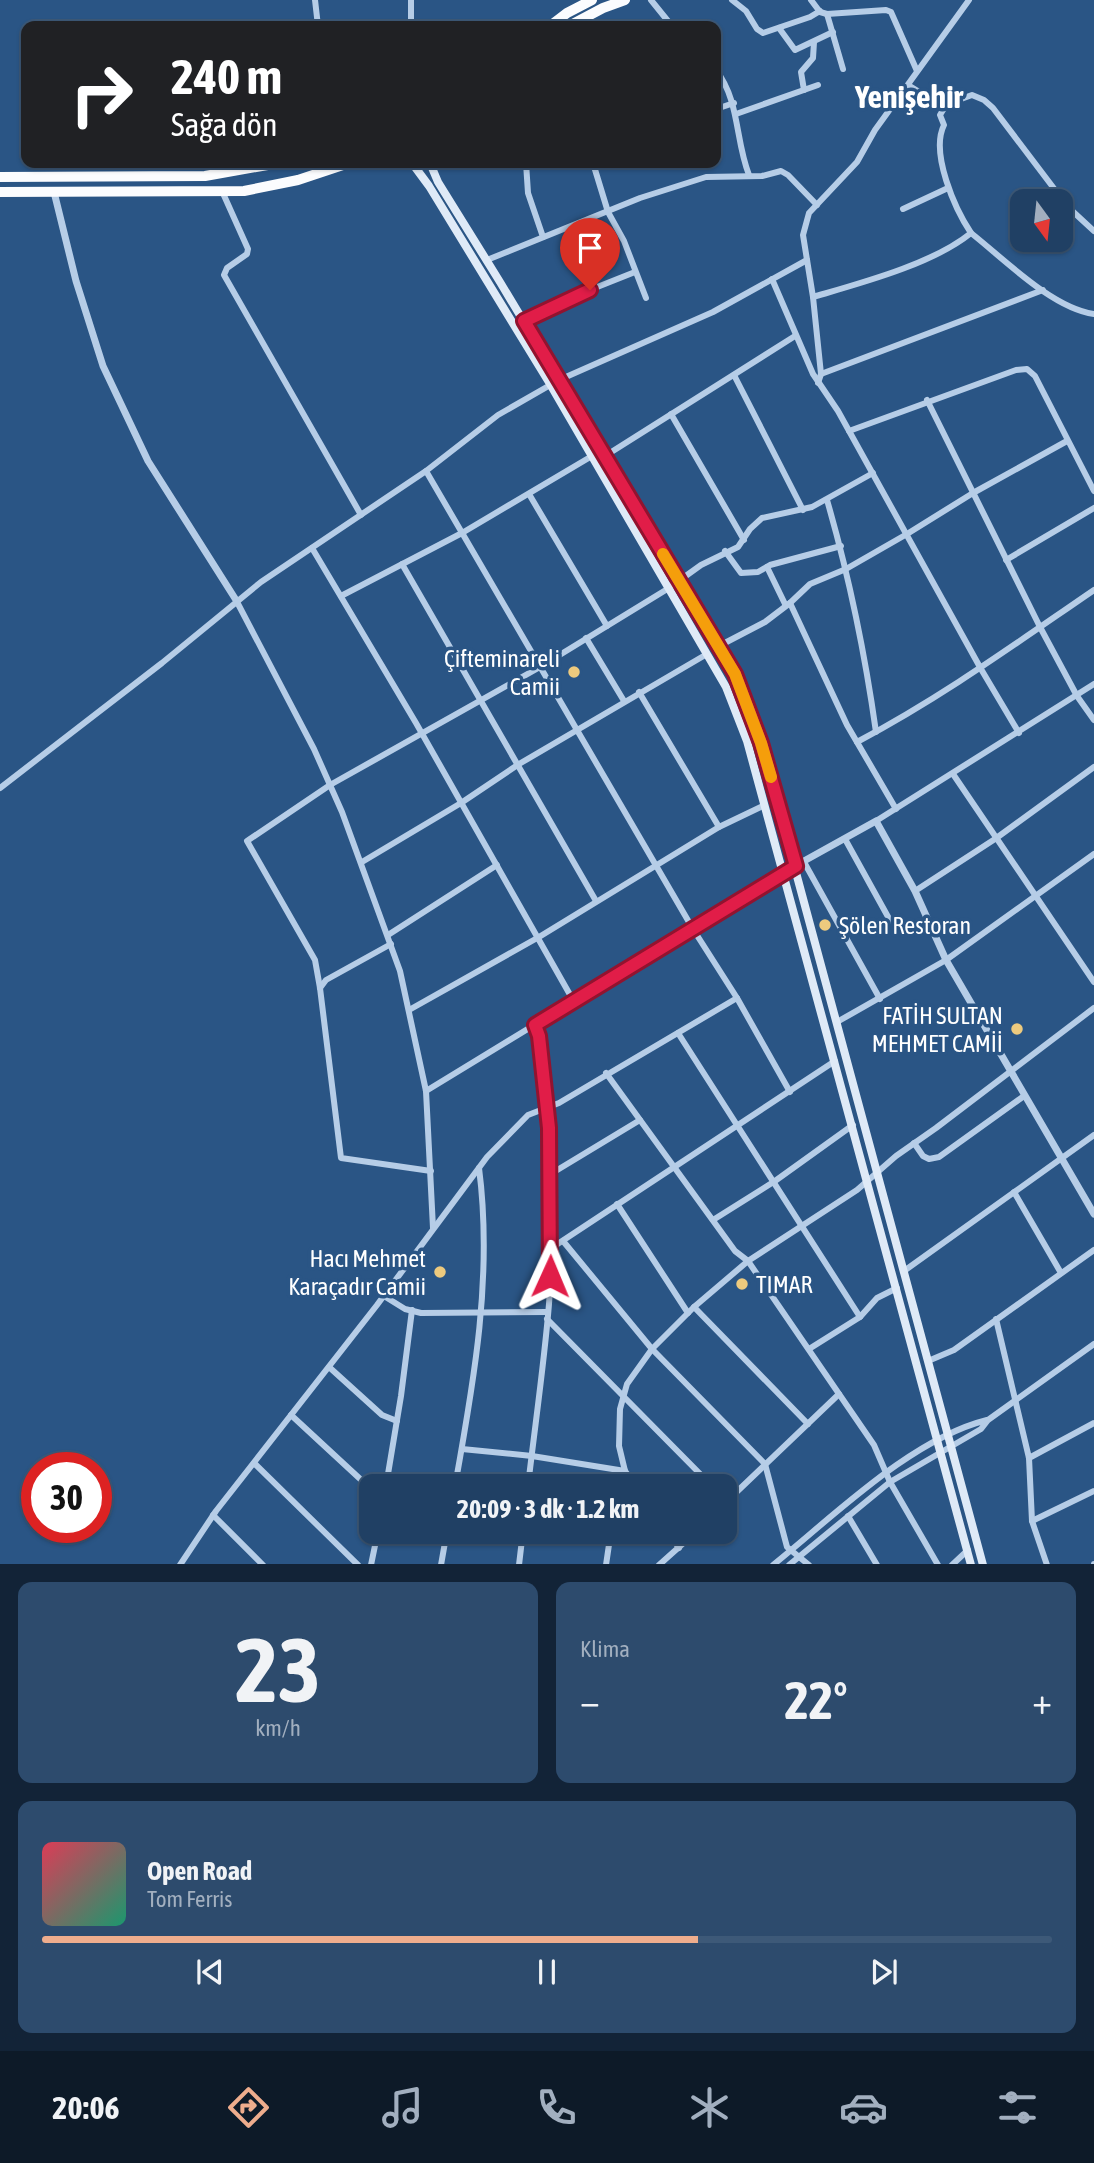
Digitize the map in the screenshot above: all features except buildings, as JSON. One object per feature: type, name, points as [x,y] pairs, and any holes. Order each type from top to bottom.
[{"type":"highway","points":[[557,21],[592,0]]},
{"type":"highway","points":[[578,21],[625,0]]},
{"type":"highway","points":[[0,177],[205,176],[251,168]]},
{"type":"highway","points":[[0,192],[244,191],[298,180],[334,168]]},
{"type":"main road","points":[[411,168],[420,173]]},
{"type":"main road","points":[[416,168],[550,384],[726,687],[747,741],[765,805],[971,1564]]},
{"type":"main road","points":[[433,168],[438,182],[735,674],[761,743],[800,864],[837,1022],[984,1564]]},
{"type":"street","points":[[315,0],[317,21]]},
{"type":"street","points":[[411,0],[411,21]]},
{"type":"street","points":[[651,0],[668,21]]},
{"type":"street","points":[[732,0],[746,11],[760,32],[768,32],[823,13],[886,10],[891,12],[917,71]]},
{"type":"street","points":[[811,0],[823,13],[833,32],[844,69]]},
{"type":"street","points":[[818,383],[821,374],[804,228],[809,213],[857,162],[874,130],[969,0]]},
{"type":"street","points":[[779,28],[792,49],[798,49],[833,32]]},
{"type":"street","points":[[804,90],[801,72],[813,58],[814,42]]},
{"type":"street","points":[[721,78],[734,103],[744,162],[749,175]]},
{"type":"street","points":[[736,114],[818,85]]},
{"type":"street","points":[[908,85],[936,104],[946,106]]},
{"type":"street","points":[[1094,231],[1068,207],[993,108],[984,100],[972,95],[946,106],[940,114],[944,125],[939,138],[948,188],[971,233],[1043,290],[1076,309],[1094,314]]},
{"type":"street","points":[[721,107],[734,103]]},
{"type":"street","points":[[526,168],[528,193],[543,237]]},
{"type":"street","points":[[595,168],[608,212],[624,241],[646,298]]},
{"type":"street","points":[[487,260],[640,198],[706,177],[762,176],[785,172],[817,205]]},
{"type":"street","points":[[903,209],[948,188]]},
{"type":"street","points":[[222,191],[248,249],[247,254],[227,268],[225,275],[361,515]]},
{"type":"street","points":[[54,192],[76,281],[103,366],[148,461],[236,600],[314,749],[362,862],[400,971],[426,1091],[433,1228]]},
{"type":"street","points":[[813,297],[866,282],[940,253],[971,233]]},
{"type":"street","points":[[0,788],[162,663],[236,600],[426,471],[498,415],[550,384],[713,312],[807,260]]},
{"type":"street","points":[[524,321],[567,299],[635,272]]},
{"type":"street","points":[[772,279],[818,383],[849,430],[1019,733]]},
{"type":"street","points":[[821,374],[1043,290]]},
{"type":"street","points":[[605,456],[795,336]]},
{"type":"street","points":[[849,430],[927,400],[1016,370],[1027,369],[1035,376],[1094,491]]},
{"type":"street","points":[[734,375],[803,510]]},
{"type":"street","points":[[927,400],[1040,627],[1077,696],[1094,720]]},
{"type":"street","points":[[671,414],[744,540]]},
{"type":"street","points":[[719,646],[765,622],[810,584],[846,569],[973,493],[1067,441]]},
{"type":"street","points":[[341,596],[462,533],[592,456]]},
{"type":"street","points":[[426,471],[790,1092]]},
{"type":"street","points":[[431,1171],[341,1158],[315,960],[247,841],[330,785],[540,667],[725,551],[738,547],[750,529],[762,518],[803,510],[827,500],[873,473]]},
{"type":"street","points":[[528,494],[607,626]]},
{"type":"street","points":[[827,500],[846,569],[871,691],[876,732]]},
{"type":"street","points":[[1006,560],[1094,508]]},
{"type":"street","points":[[725,551],[741,573],[758,572],[841,546]]},
{"type":"street","points":[[312,548],[498,865],[573,1000]]},
{"type":"street","points":[[402,565],[597,901]]},
{"type":"street","points":[[767,567],[857,742],[896,808]]},
{"type":"street","points":[[857,742],[981,669],[1094,590]]},
{"type":"street","points":[[586,638],[624,701]]},
{"type":"street","points":[[362,862],[461,803],[519,764],[707,654]]},
{"type":"street","points":[[426,1091],[573,1000],[876,821],[1094,684]]},
{"type":"street","points":[[639,692],[719,827]]},
{"type":"street","points":[[915,891],[995,839],[1094,767]]},
{"type":"street","points":[[953,774],[1094,982]]},
{"type":"street","points":[[409,1010],[539,937],[719,827],[765,805]]},
{"type":"street","points":[[876,821],[915,891],[946,960],[1094,1214]]},
{"type":"street","points":[[845,839],[892,923]]},
{"type":"street","points":[[837,1022],[946,960],[1094,854]]},
{"type":"street","points":[[800,864],[880,999]]},
{"type":"street","points":[[388,935],[498,865]]},
{"type":"street","points":[[320,988],[326,980],[391,944]]},
{"type":"street","points":[[180,1564],[213,1515],[384,1296],[479,1168],[528,1115],[546,1108],[737,998]]},
{"type":"street","points":[[462,1449],[532,1456],[625,1472],[620,1446],[623,1396],[637,1367],[691,1310],[748,1261],[868,1180],[1094,1008]]},
{"type":"street","points":[[530,1474],[547,1315],[550,1249],[546,1108],[539,1036],[535,1025]]},
{"type":"street","points":[[678,1033],[860,1317]]},
{"type":"street","points":[[550,1249],[835,1060]]},
{"type":"street","points":[[606,1073],[735,1251],[748,1261],[874,1445],[890,1482],[938,1564]]},
{"type":"street","points":[[914,1143],[923,1156],[929,1159],[939,1157],[1024,1096]]},
{"type":"street","points":[[549,1175],[640,1120]]},
{"type":"street","points":[[713,1220],[775,1181],[853,1125]]},
{"type":"street","points":[[904,1271],[1094,1135]]},
{"type":"street","points":[[457,1474],[477,1365],[482,1311],[483,1198],[479,1168]]},
{"type":"street","points":[[1014,1192],[1061,1273]]},
{"type":"street","points":[[617,1205],[691,1310],[808,1424]]},
{"type":"street","points":[[563,1241],[652,1349],[765,1464],[787,1547],[809,1564]]},
{"type":"street","points":[[928,1361],[954,1350],[1094,1250]]},
{"type":"street","points":[[809,1349],[860,1317],[877,1298],[897,1288]]},
{"type":"street","points":[[384,1296],[405,1309],[421,1313],[482,1311],[547,1315],[700,1474]]},
{"type":"street","points":[[388,1474],[412,1311]]},
{"type":"street","points":[[996,1319],[1029,1458],[1032,1521],[1047,1564]]},
{"type":"street","points":[[789,1564],[890,1482],[981,1429],[988,1420],[1016,1399],[1093,1347]]},
{"type":"street","points":[[329,1367],[382,1415],[397,1421]]},
{"type":"street","points":[[737,1491],[839,1394]]},
{"type":"street","points":[[291,1415],[359,1478]]},
{"type":"street","points":[[773,1564],[915,1452],[948,1435],[988,1420]]},
{"type":"street","points":[[1029,1458],[1094,1423]]},
{"type":"street","points":[[254,1463],[358,1564]]},
{"type":"street","points":[[1032,1521],[1094,1491]]},
{"type":"street","points":[[213,1515],[263,1564]]},
{"type":"street","points":[[848,1516],[877,1564]]},
{"type":"street","points":[[371,1564],[375,1544]]},
{"type":"street","points":[[441,1564],[445,1544]]},
{"type":"street","points":[[519,1564],[521,1544]]},
{"type":"street","points":[[606,1564],[609,1544]]},
{"type":"street","points":[[676,1544],[679,1548]]},
{"type":"street","points":[[659,1564],[683,1544]]},
{"type":"street","points":[[952,1564],[968,1550]]},
{"type":"slow traffic","points":[[663,554],[735,674],[771,777]]},
{"type":"place","name":"Çifteminareli Camii","points":[[574,672]]},
{"type":"place","name":"Şölen Restoran","points":[[825,925]]},
{"type":"place","name":"FATİH SULTAN MEHMET CAMİİ","points":[[1017,1029]]},
{"type":"place","name":"Hacı Mehmet Karaçadır Camii","points":[[440,1272]]},
{"type":"place","name":"TIMAR","points":[[742,1284]]},
{"type":"district","name":"Yenişehir","points":[[909,96]]},
{"type":"route","points":[[550,1276],[549,1128],[539,1036],[535,1025],[796,866],[761,743],[735,674],[524,321],[590,290]]}]
